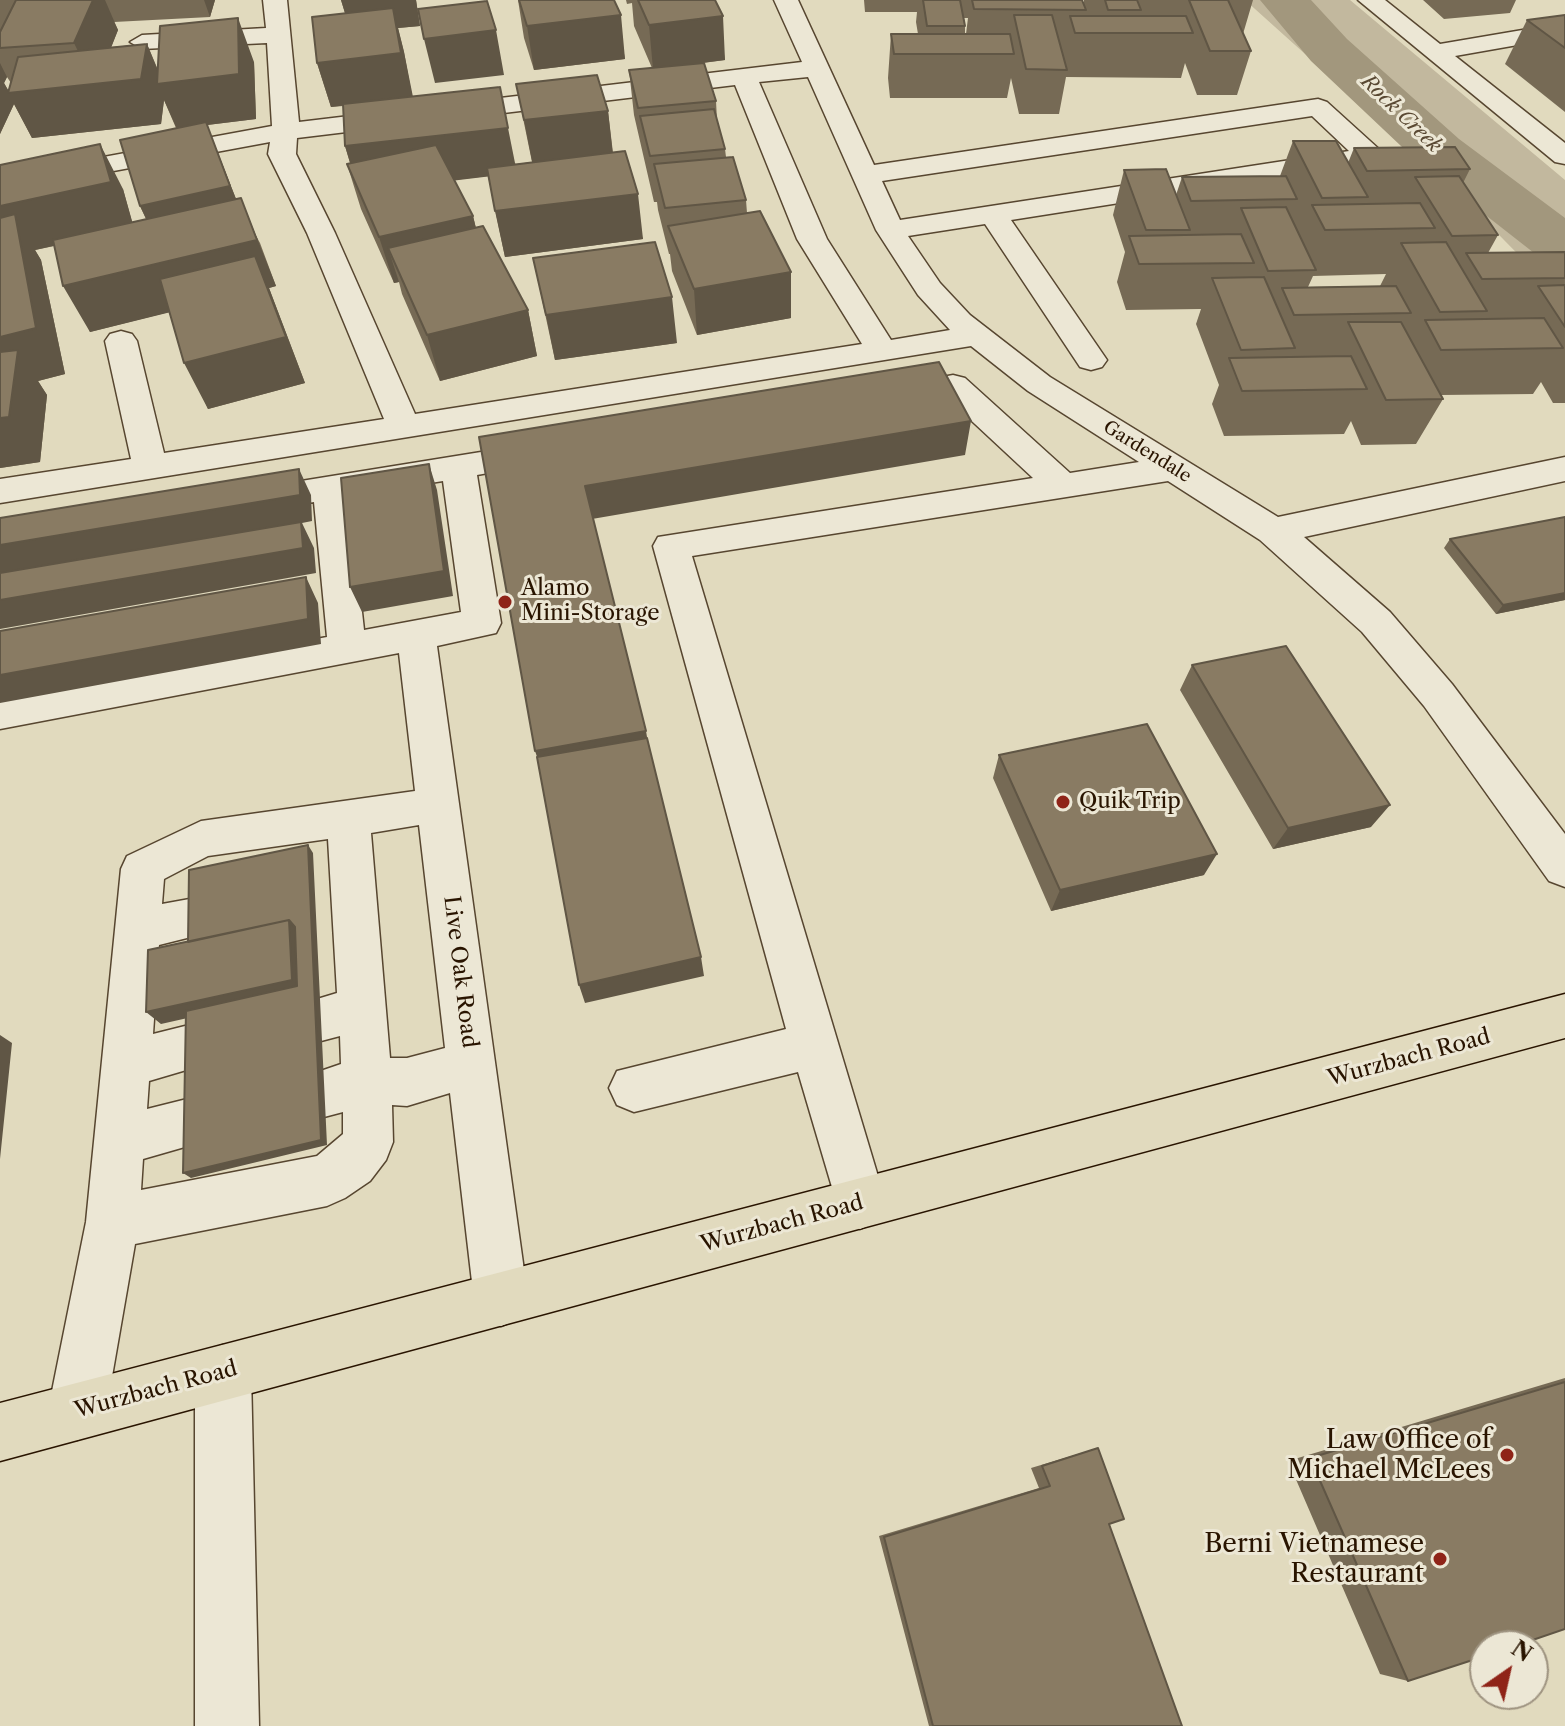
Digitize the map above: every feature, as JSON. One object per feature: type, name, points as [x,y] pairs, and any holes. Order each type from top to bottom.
[{"type":"main road","name":"Wurzbach Road","points":[[0,1432],[1565,1016]]},
{"type":"street","points":[[275,0],[286,122],[282,154],[321,233],[404,427]]},
{"type":"street","name":"Gardendale","points":[[786,0],[890,230],[929,289],[976,336],[1039,384],[1273,531],[1321,570],[1386,634],[1438,695],[1565,868]]},
{"type":"street","points":[[1370,0],[1565,156]]},
{"type":"street","points":[[1435,52],[1546,33],[1565,37]]},
{"type":"street","points":[[142,42],[278,35]]},
{"type":"street","points":[[0,184],[131,157],[283,132],[817,68]]},
{"type":"street","points":[[744,76],[812,239],[882,351]]},
{"type":"street","points":[[866,175],[1318,107],[1370,156],[890,230]]},
{"type":"street","points":[[993,214],[1091,360]]},
{"type":"street","points":[[0,491],[976,336]]},
{"type":"street","points":[[121,341],[150,467]]},
{"type":"street","points":[[860,400],[953,385],[1064,487]]},
{"type":"street","points":[[220,505],[582,446]]},
{"type":"street","points":[[0,713],[347,648],[417,640],[482,623],[458,466]]},
{"type":"street","points":[[860,1203],[671,546],[1172,469]]},
{"type":"street","points":[[1273,531],[1565,469]]},
{"type":"street","points":[[330,486],[320,534],[325,586],[347,648]]},
{"type":"street","name":"Live Oak Road","points":[[417,640],[501,1299]]},
{"type":"street","points":[[77,1411],[112,1222],[143,869],[201,839],[438,805]]},
{"type":"street","points":[[112,1222],[327,1180],[352,1163],[368,1142],[346,1087],[341,1014],[334,886],[348,818]]},
{"type":"street","points":[[138,929],[195,918]]},
{"type":"street","points":[[634,1088],[814,1045]]},
{"type":"street","points":[[126,1063],[193,1047]]},
{"type":"street","points":[[346,1087],[407,1082],[471,1064]]},
{"type":"street","points":[[120,1140],[191,1123]]},
{"type":"street","points":[[223,1373],[227,1726]]},
{"type":"shaded area","points":[[1245,0],[1350,0],[1565,180],[1565,302],[1443,178]]},
{"type":"building","points":[[16,0],[93,0],[74,43],[0,48],[0,32]]},
{"type":"building","points":[[519,0],[614,0],[621,15],[527,26]]},
{"type":"building","points":[[638,0],[715,0],[723,16],[649,25]]},
{"type":"building","points":[[923,0],[960,0],[965,26],[927,26]]},
{"type":"building","points":[[972,0],[1082,0],[1086,10],[974,9]]},
{"type":"building","points":[[1105,0],[1137,0],[1141,10],[1108,10]]},
{"type":"building","points":[[1189,0],[1228,0],[1251,51],[1210,51]]},
{"type":"building","points":[[487,1],[496,30],[424,39],[418,9]]},
{"type":"building","points":[[393,8],[401,53],[317,63],[312,17]]},
{"type":"building","points":[[1014,15],[1052,15],[1067,70],[1026,69]]},
{"type":"building","points":[[1565,15],[1565,48],[1527,20]]},
{"type":"building","points":[[1070,16],[1186,16],[1193,33],[1075,33]]},
{"type":"building","points":[[238,18],[239,74],[157,84],[160,26]]},
{"type":"building","points":[[891,34],[1010,34],[1014,54],[894,54]]},
{"type":"building","points":[[147,44],[141,79],[8,93],[18,57]]},
{"type":"building","points":[[704,63],[716,101],[638,108],[629,70]]},
{"type":"building","points":[[597,75],[608,111],[524,120],[516,84]]},
{"type":"building","points":[[500,87],[508,128],[345,146],[343,104]]},
{"type":"building","points":[[714,109],[725,149],[650,156],[640,116]]},
{"type":"building","points":[[206,122],[230,186],[140,206],[120,140]]},
{"type":"building","points":[[1293,141],[1336,141],[1368,197],[1322,198]]},
{"type":"building","points":[[100,144],[111,182],[0,206],[0,165]]},
{"type":"building","points":[[436,145],[473,216],[379,237],[347,164]]},
{"type":"building","points":[[1455,147],[1470,169],[1367,171],[1354,148]]},
{"type":"building","points":[[625,151],[638,194],[495,211],[487,168]]},
{"type":"building","points":[[733,157],[746,200],[665,208],[654,164]]},
{"type":"building","points":[[1166,169],[1190,230],[1146,230],[1124,170]]},
{"type":"building","points":[[1286,176],[1297,199],[1191,201],[1182,177]]},
{"type":"building","points":[[1459,176],[1498,235],[1452,236],[1415,177]]},
{"type":"building","points":[[241,198],[257,240],[63,286],[53,240]]},
{"type":"building","points":[[1420,203],[1435,228],[1325,230],[1312,205]]},
{"type":"building","points":[[1286,207],[1316,270],[1268,271],[1241,208]]},
{"type":"building","points":[[760,211],[791,272],[694,289],[668,226]]},
{"type":"building","points":[[15,214],[36,328],[0,337],[0,218]]},
{"type":"building","points":[[483,226],[528,310],[427,335],[388,248]]},
{"type":"building","points":[[1241,234],[1254,263],[1139,264],[1129,236]]},
{"type":"building","points":[[655,242],[672,297],[546,315],[533,258]]},
{"type":"building","points":[[1446,242],[1487,311],[1440,312],[1401,243]]},
{"type":"building","points":[[1565,252],[1565,278],[1482,279],[1466,253]]},
{"type":"building","points":[[255,256],[286,337],[184,363],[160,279]]},
{"type":"building","points":[[1264,277],[1295,348],[1241,350],[1212,278]]},
{"type":"building","points":[[1565,285],[1565,327],[1538,286]]},
{"type":"building","points":[[1396,286],[1411,313],[1294,315],[1282,288]]},
{"type":"building","points":[[1544,318],[1563,348],[1441,350],[1425,320]]},
{"type":"building","points":[[1348,322],[1401,322],[1443,399],[1386,400]]},
{"type":"building","points":[[18,350],[9,417],[0,418],[0,352]]},
{"type":"building","points":[[1351,356],[1367,389],[1242,391],[1229,358]]},
{"type":"building","points":[[939,362],[971,421],[585,486],[646,731],[535,751],[479,437]]},
{"type":"building","points":[[429,464],[444,571],[350,587],[341,478]]},
{"type":"building","points":[[299,469],[300,495],[0,545],[0,518]]},
{"type":"building","points":[[1565,517],[1565,593],[1503,605],[1450,539]]},
{"type":"building","points":[[301,522],[303,548],[0,600],[0,573]]},
{"type":"building","points":[[306,577],[308,619],[0,675],[0,631]]},
{"type":"building","points":[[1286,646],[1390,805],[1288,828],[1192,665]]},
{"type":"building","points":[[1147,724],[1217,854],[1060,890],[999,755]]},
{"type":"building","points":[[647,738],[701,957],[579,985],[537,757]]},
{"type":"building","points":[[308,845],[321,1140],[183,1173],[186,1011],[297,986],[295,927],[289,920],[188,942],[189,870]]},
{"type":"building","points":[[289,920],[292,980],[146,1012],[148,950]]},
{"type":"building","points":[[1565,1382],[1565,1629],[1549,1634],[1549,1630],[1469,1630],[1469,1661],[1408,1681],[1310,1458]]},
{"type":"building","points":[[1098,1448],[1124,1519],[1109,1524],[1182,1726],[933,1726],[884,1537],[1050,1486],[1042,1466]]},
{"type":"waterway","name":"Rock Creek","points":[[1284,0],[1329,50],[1439,151],[1565,247]]},
{"type":"place","name":"Alamo Mini-Storage","points":[[505,602]]},
{"type":"place","name":"Quik Trip","points":[[1063,802]]},
{"type":"place","name":"Law Office of Michael McLees","points":[[1507,1455]]},
{"type":"place","name":"Berni Vietnamese Restaurant","points":[[1440,1559]]}]
